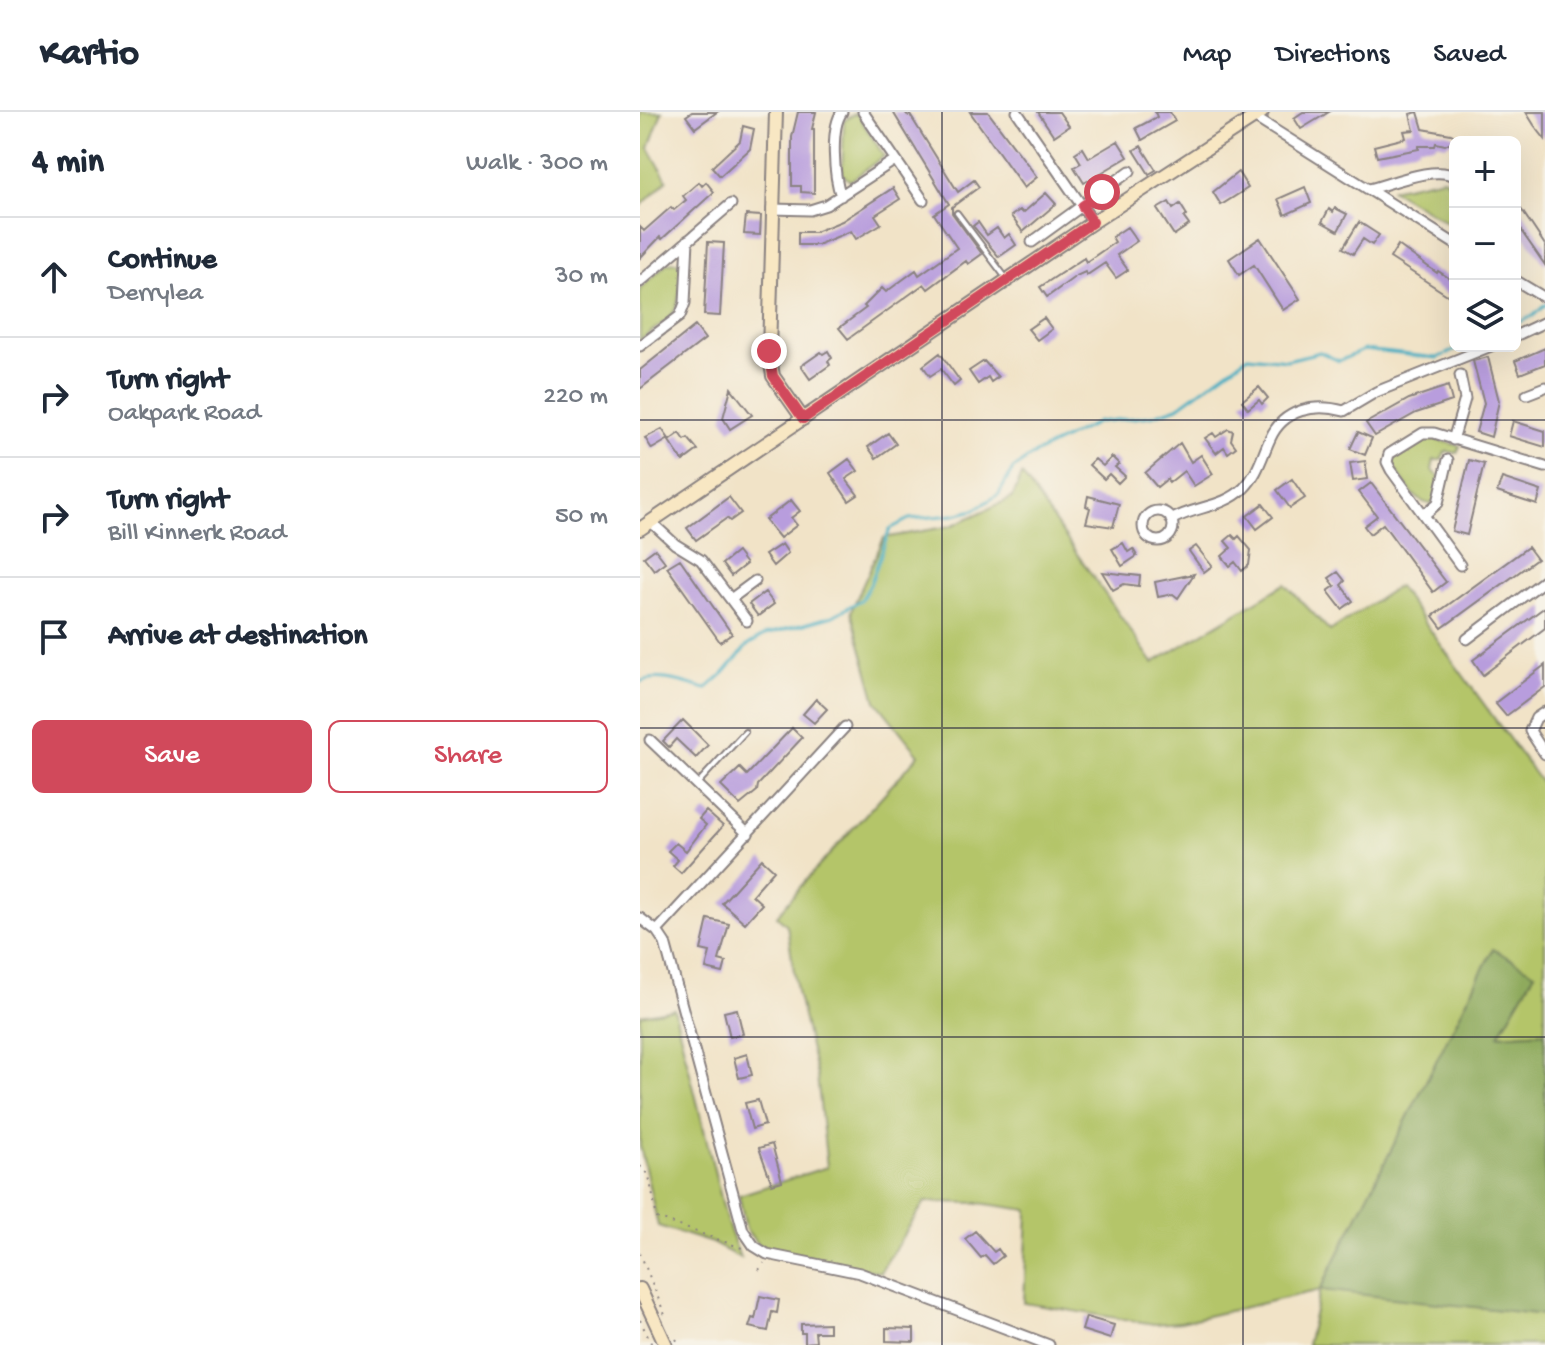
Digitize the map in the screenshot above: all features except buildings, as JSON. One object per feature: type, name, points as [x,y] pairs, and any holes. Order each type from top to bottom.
[{"type":"main road","points":[[776,112],[769,316],[771,368],[803,419]]},
{"type":"main road","points":[[646,525],[1258,114]]},
{"type":"main road","points":[[640,1289],[669,1340]]},
{"type":"street","points":[[841,196],[835,182],[836,123],[842,112]]},
{"type":"street","points":[[863,112],[923,200]]},
{"type":"street","points":[[1017,112],[1093,222]]},
{"type":"street","points":[[1258,114],[1449,240]]},
{"type":"street","points":[[772,209],[810,210],[841,196],[895,160]]},
{"type":"street","points":[[1032,242],[1130,171]]},
{"type":"street","points":[[1369,189],[1435,171],[1449,172]]},
{"type":"street","points":[[640,282],[731,204]]},
{"type":"street","points":[[640,346],[680,316],[685,303],[688,240]]},
{"type":"street","points":[[1521,284],[1544,298]]},
{"type":"street","points":[[1521,333],[1545,322]]},
{"type":"street","points":[[1171,520],[1189,510],[1228,501],[1245,487],[1257,471],[1271,435],[1281,422],[1298,411],[1321,407],[1344,411],[1376,392],[1476,352]]},
{"type":"street","points":[[1453,440],[1465,399],[1460,375]]},
{"type":"street","points":[[1527,394],[1545,387]]},
{"type":"street","points":[[1460,565],[1391,470],[1387,462],[1389,454],[1423,433],[1434,433],[1545,467]]},
{"type":"street","points":[[1424,515],[1438,503],[1448,460]]},
{"type":"street","points":[[646,525],[701,560],[747,621]]},
{"type":"street","points":[[1467,639],[1545,580]]},
{"type":"street","points":[[732,598],[755,581]]},
{"type":"street","points":[[1545,712],[1536,718],[1530,731],[1545,754]]},
{"type":"street","points":[[657,931],[845,727]]},
{"type":"street","points":[[650,740],[748,834]]},
{"type":"street","points":[[640,918],[657,931],[665,943],[743,1230],[754,1246],[767,1254],[860,1273],[1049,1345]]},
{"type":"lane","points":[[957,213],[1008,280]]},
{"type":"lane","points":[[697,785],[745,732]]},
{"type":"path","points":[[640,1166],[649,1176],[657,1218],[742,1248],[754,1246]]},
{"type":"path","points":[[640,1253],[668,1322]]},
{"type":"path","points":[[640,1320],[652,1345]]},
{"type":"path","points":[[669,1340],[680,1345]]},
{"type":"green space","points":[[640,112],[662,112],[649,148],[667,180],[640,207]]},
{"type":"green space","points":[[854,114],[858,115],[884,156],[850,181],[842,174],[844,121]]},
{"type":"green space","points":[[1443,178],[1449,182],[1449,223],[1391,189]]},
{"type":"green space","points":[[677,262],[682,270],[677,306],[669,318],[640,340],[640,289],[667,263]]},
{"type":"green space","points":[[1428,437],[1460,446],[1457,453],[1446,451],[1441,460],[1434,460],[1432,470],[1440,477],[1432,504],[1414,495],[1393,466],[1393,459],[1404,449]]},
{"type":"green space","points":[[1022,475],[1153,663],[1285,584],[1330,631],[1398,586],[1545,788],[1545,1032],[1499,1035],[1321,1289],[1545,1315],[1545,1345],[1307,1345],[1320,1290],[1181,1322],[1154,1324],[1024,1303],[1028,1210],[979,1203],[925,1202],[880,1272],[758,1245],[746,1229],[739,1195],[827,1167],[817,1076],[797,991],[787,925],[777,916],[919,755],[876,701],[851,611],[884,538],[951,526],[1012,498]]},
{"type":"green space","points":[[1493,949],[1535,973],[1499,1035],[1545,1032],[1545,1315],[1320,1290]]},
{"type":"green space","points":[[674,1009],[727,1222],[740,1258],[712,1243],[658,1226],[640,1146],[640,1015]]},
{"type":"waterway","points":[[1521,321],[1545,305]]},
{"type":"waterway","points":[[640,682],[665,679],[706,689],[748,645],[765,635],[833,616],[861,600],[870,585],[890,529],[909,519],[974,510],[999,494],[1013,469],[1036,453],[1098,422],[1151,416],[1178,407],[1248,356],[1287,360],[1320,352],[1339,361],[1364,350],[1437,358],[1450,352]]},
{"type":"route","points":[[769,351],[773,376],[803,419],[1093,222],[1082,206],[1102,192]]}]
